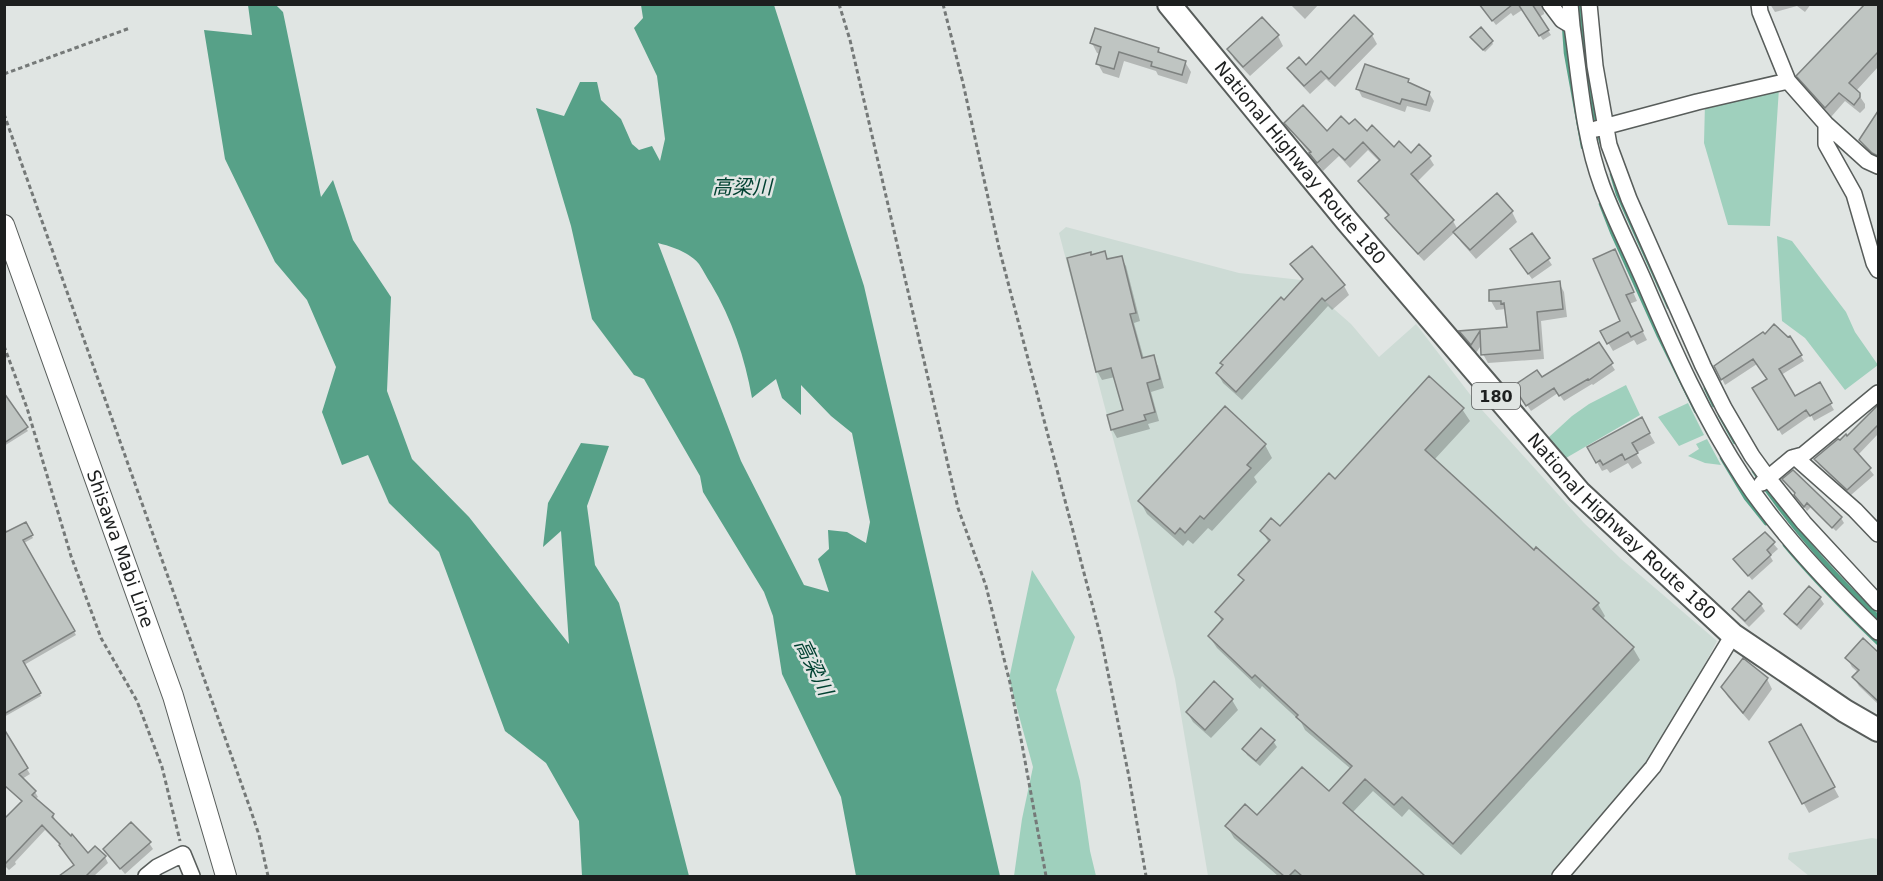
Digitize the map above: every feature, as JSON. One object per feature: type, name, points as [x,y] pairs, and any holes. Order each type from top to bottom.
[{"type":"highway","name":"National Highway Route 180","points":[[1169,4],[1354,230],[1579,492],[1733,635],[1845,711],[1878,730]]},
{"type":"main road","name":"Shisawa Mabi Line","points":[[4,225],[173,696],[226,876]]},
{"type":"street","points":[[1551,4],[1567,23],[1597,129],[1609,145],[1629,199],[1703,366],[1746,446],[1761,484],[1791,541],[1878,632]]},
{"type":"street","points":[[1567,23],[1570,4]]},
{"type":"street","points":[[1589,4],[1602,185],[1699,403],[1717,436],[1761,484],[1804,523],[1878,603]]},
{"type":"street","points":[[1759,4],[1760,12],[1788,81],[1826,124],[1867,161],[1878,166]]},
{"type":"street","points":[[1597,129],[1697,102],[1788,81]]},
{"type":"street","points":[[1826,124],[1826,144],[1854,194],[1878,270]]},
{"type":"street","points":[[1761,484],[1795,457],[1803,455],[1878,393]]},
{"type":"street","points":[[1795,457],[1855,510],[1878,534]]},
{"type":"street","points":[[1560,876],[1653,767],[1733,635]]},
{"type":"street","points":[[146,876],[157,867],[183,854],[192,876]]},
{"type":"path","points":[[839,4],[850,40],[958,508],[986,586],[1007,672],[1046,876]]},
{"type":"path","points":[[944,4],[999,248],[1101,638],[1146,876]]},
{"type":"path","points":[[4,74],[130,28]]},
{"type":"path","points":[[4,114],[254,819],[268,876]]},
{"type":"path","points":[[4,346],[27,408],[75,567],[101,638],[137,701],[162,767],[183,854]]},
{"type":"shaded area","points":[[1779,88],[1770,226],[1728,225],[1704,143],[1705,103]]},
{"type":"shaded area","points":[[1066,227],[1239,273],[1301,280],[1351,324],[1379,357],[1416,324],[1482,410],[1584,523],[1620,558],[1717,641],[1658,753],[1552,876],[1208,876],[1175,679],[1059,233]]},
{"type":"shaded area","points":[[1777,236],[1792,241],[1846,312],[1855,332],[1878,365],[1845,390],[1805,338],[1782,321]]},
{"type":"shaded area","points":[[1626,385],[1640,415],[1566,458],[1548,438],[1589,404]]},
{"type":"shaded area","points":[[1688,403],[1704,435],[1679,446],[1658,417]]},
{"type":"shaded area","points":[[1707,439],[1721,465],[1705,463],[1688,456],[1699,449],[1696,444]]},
{"type":"shaded area","points":[[1032,570],[1075,637],[1056,690],[1080,781],[1096,876],[1014,876],[1022,819],[1033,767],[1009,679]]},
{"type":"shaded area","points":[[1872,838],[1878,839],[1878,876],[1809,876],[1788,859],[1789,853]]},
{"type":"water","points":[[248,5],[276,5],[283,12],[321,197],[333,180],[353,240],[391,297],[387,391],[412,459],[469,517],[569,644],[561,531],[543,547],[548,503],[581,443],[609,446],[587,506],[595,565],[619,603],[689,876],[582,876],[579,821],[546,763],[505,731],[439,552],[389,503],[368,455],[342,465],[322,412],[336,367],[307,300],[275,262],[225,159],[204,30],[252,35]]},
{"type":"water","name":"高梁川","points":[[641,5],[774,5],[864,286],[1000,876],[856,876],[841,797],[782,674],[773,616],[764,592],[703,492],[700,476],[644,379],[634,375],[592,319],[571,226],[536,108],[564,116],[580,82],[597,82],[601,100],[621,119],[632,144],[639,150],[652,146],[660,161],[665,139],[657,76],[634,28],[643,18]],"holes":[[[658,243],[680,250],[699,264],[725,311],[737,339],[752,398],[776,379],[782,398],[801,415],[801,385],[831,416],[852,433],[870,522],[866,543],[847,532],[828,530],[829,549],[818,559],[829,592],[804,585],[741,461]]]},
{"type":"building","points":[[1479,4],[1513,4],[1492,21]]},
{"type":"building","points":[[1518,4],[1532,4],[1549,30],[1539,36]]},
{"type":"building","points":[[1865,4],[1878,4],[1878,52],[1849,83],[1860,93],[1854,105],[1839,93],[1825,108],[1796,76]]},
{"type":"building","points":[[1354,15],[1373,34],[1329,79],[1321,71],[1304,86],[1287,68],[1299,57],[1306,65]]},
{"type":"building","points":[[1262,17],[1279,35],[1243,67],[1227,49]]},
{"type":"building","points":[[1481,27],[1493,41],[1483,50],[1470,37]]},
{"type":"building","points":[[1095,28],[1159,48],[1158,52],[1186,61],[1182,75],[1151,66],[1152,62],[1119,52],[1114,69],[1096,64],[1101,47],[1090,43]]},
{"type":"building","points":[[1365,64],[1409,79],[1408,82],[1430,92],[1426,105],[1402,99],[1400,104],[1356,89]]},
{"type":"building","points":[[1303,105],[1327,131],[1341,116],[1349,124],[1355,119],[1367,131],[1372,125],[1394,147],[1399,141],[1411,153],[1419,144],[1431,156],[1411,174],[1454,220],[1418,254],[1385,218],[1389,215],[1358,181],[1380,160],[1363,142],[1345,160],[1333,149],[1317,163],[1309,153],[1311,152],[1284,123]]},
{"type":"building","points":[[1878,111],[1878,156],[1859,140]]},
{"type":"building","points":[[1497,193],[1513,211],[1470,250],[1453,232]]},
{"type":"building","points":[[1532,233],[1550,258],[1528,274],[1510,249]]},
{"type":"building","points":[[1312,246],[1345,285],[1325,301],[1322,298],[1236,392],[1216,373],[1223,365],[1220,363],[1281,297],[1284,300],[1303,279],[1290,264]]},
{"type":"building","points":[[1615,249],[1634,292],[1626,295],[1643,331],[1631,337],[1628,332],[1607,344],[1600,331],[1620,321],[1593,259]]},
{"type":"building","points":[[1105,251],[1107,259],[1122,256],[1136,313],[1130,314],[1142,358],[1154,355],[1160,379],[1147,383],[1155,412],[1144,415],[1146,420],[1111,430],[1107,415],[1123,410],[1111,368],[1096,372],[1067,258]]},
{"type":"building","points":[[1560,281],[1563,309],[1537,312],[1540,350],[1481,355],[1480,331],[1471,345],[1459,331],[1507,327],[1504,303],[1489,301],[1489,290]]},
{"type":"building","points":[[1774,324],[1788,337],[1790,336],[1802,355],[1779,369],[1795,396],[1820,382],[1832,403],[1810,416],[1806,410],[1778,430],[1752,388],[1767,379],[1753,359],[1721,380],[1714,366],[1763,332],[1765,334]]},
{"type":"building","points":[[1599,342],[1613,363],[1589,380],[1559,396],[1554,388],[1526,406],[1513,386],[1537,370],[1542,377]]},
{"type":"building","points":[[1429,376],[1464,408],[1425,450],[1534,550],[1536,547],[1599,603],[1593,609],[1634,647],[1453,844],[1402,797],[1394,805],[1365,779],[1343,803],[1425,876],[1302,876],[1295,870],[1289,876],[1284,876],[1225,826],[1245,804],[1257,815],[1302,767],[1329,791],[1352,766],[1296,717],[1298,715],[1255,675],[1252,678],[1208,636],[1223,619],[1215,612],[1244,580],[1238,575],[1270,540],[1260,531],[1271,518],[1280,526],[1329,473],[1335,479]]},
{"type":"building","points":[[4,393],[28,427],[4,443]]},
{"type":"building","points":[[1878,405],[1878,425],[1854,449],[1871,468],[1847,490],[1814,459],[1838,439],[1840,440],[1846,434],[1847,436]]},
{"type":"building","points":[[1225,406],[1266,444],[1247,465],[1251,468],[1204,519],[1200,516],[1185,533],[1180,528],[1175,534],[1138,501]]},
{"type":"building","points":[[1642,417],[1650,433],[1632,443],[1638,453],[1625,460],[1622,454],[1603,465],[1600,460],[1596,463],[1587,447]]},
{"type":"building","points":[[1793,470],[1842,517],[1832,528],[1807,503],[1804,507],[1782,479]]},
{"type":"building","points":[[26,522],[33,535],[23,540],[75,631],[23,661],[41,693],[4,714],[4,533]]},
{"type":"building","points":[[1765,532],[1775,542],[1767,550],[1771,555],[1748,576],[1733,559]]},
{"type":"building","points":[[1809,586],[1821,597],[1797,625],[1784,614]]},
{"type":"building","points":[[1749,591],[1762,604],[1745,621],[1732,609]]},
{"type":"building","points":[[1863,638],[1878,652],[1878,701],[1852,677],[1859,670],[1845,658]]},
{"type":"building","points":[[1743,658],[1768,678],[1743,713],[1721,687]]},
{"type":"building","points":[[1214,681],[1233,699],[1205,730],[1186,712]]},
{"type":"building","points":[[1801,724],[1835,787],[1802,804],[1769,742]]},
{"type":"building","points":[[1261,728],[1275,740],[1256,761],[1242,749]]},
{"type":"building","points":[[4,729],[28,768],[19,774],[36,791],[32,795],[54,814],[52,817],[71,836],[72,834],[88,853],[95,846],[106,856],[86,876],[59,876],[74,865],[60,844],[42,825],[4,865],[4,819],[22,801],[4,785]]},
{"type":"building","points":[[131,822],[151,842],[120,869],[103,849]]},
{"type":"waterway","points":[[1580,4],[1590,93],[1602,144]]},
{"type":"waterway","points":[[1564,25],[1566,53],[1583,147]]},
{"type":"waterway","points":[[1612,174],[1618,194],[1669,307]]},
{"type":"waterway","points":[[1601,204],[1659,336],[1696,411]]},
{"type":"waterway","points":[[1706,388],[1714,405]]},
{"type":"waterway","points":[[1720,415],[1735,442]]},
{"type":"waterway","points":[[1722,458],[1746,498],[1766,523]]},
{"type":"waterway","points":[[1754,471],[1812,548],[1878,617]]},
{"type":"waterway","points":[[1785,545],[1807,571],[1878,643]]}]
